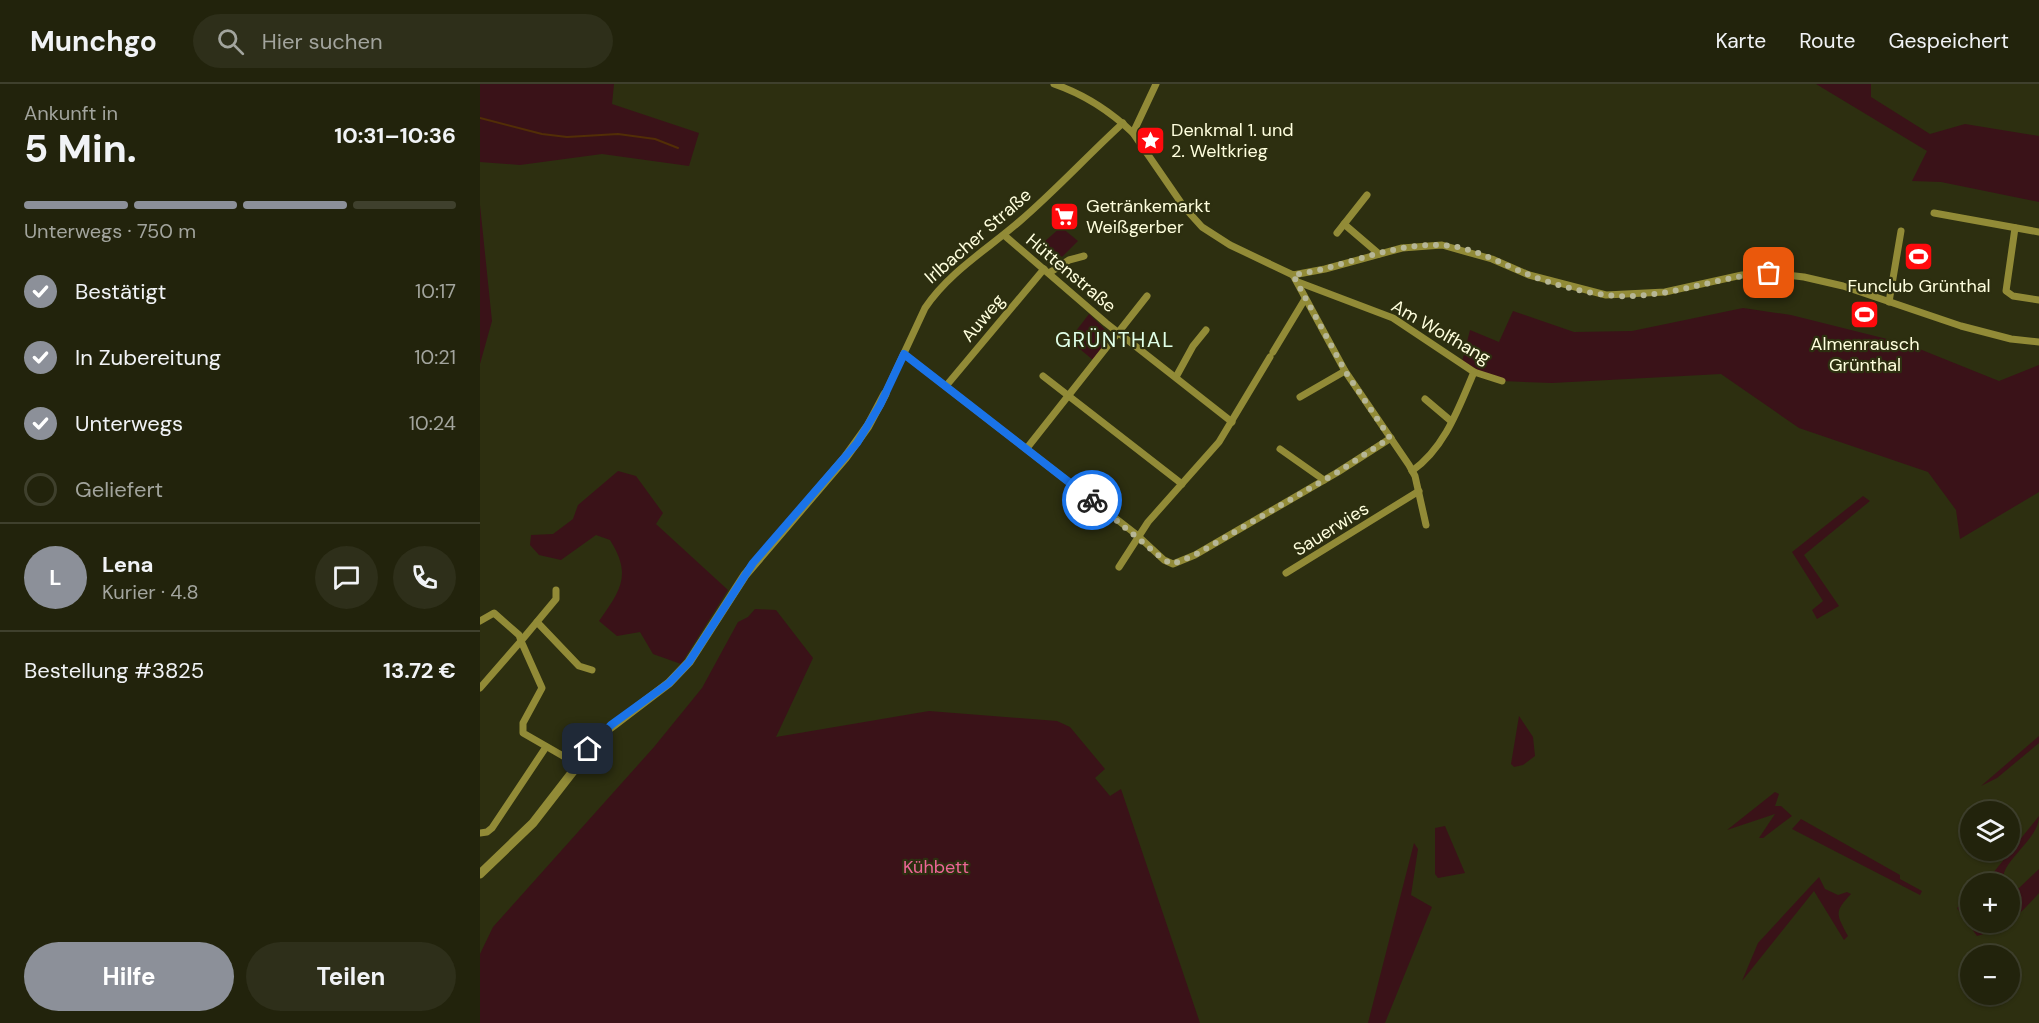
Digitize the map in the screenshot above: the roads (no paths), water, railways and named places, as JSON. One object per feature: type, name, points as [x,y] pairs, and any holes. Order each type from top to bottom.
[{"type":"street","points":[[1054,84],[1102,108],[1123,123],[1133,133],[1184,207],[1212,236],[1293,275],[1345,371],[1412,471],[1426,525]]},
{"type":"street","points":[[1133,133],[1156,84]]},
{"type":"street","name":"Irlbacher Straße","points":[[480,874],[533,824],[577,764],[611,725],[669,683],[689,662],[753,563],[835,471],[868,426],[933,296],[952,276],[1045,199],[1123,123]]},
{"type":"street","points":[[1337,232],[1367,195]]},
{"type":"street","points":[[1934,213],[2039,232]]},
{"type":"street","points":[[1344,224],[1379,254]]},
{"type":"street","points":[[2015,228],[2006,291],[2013,296],[2039,300]]},
{"type":"street","points":[[1889,302],[1901,231]]},
{"type":"street","name":"Hüttenstraße","points":[[1004,235],[1118,332],[1232,422]]},
{"type":"street","points":[[1293,275],[1325,269],[1402,248],[1453,247],[1492,259],[1529,275],[1606,295],[1665,292],[1742,275],[1769,273],[1804,276],[1961,326],[2011,339],[2039,342]]},
{"type":"street","points":[[1046,271],[1084,256]]},
{"type":"street","name":"Auweg","points":[[946,386],[1046,271]]},
{"type":"street","name":"Am Wolfhang","points":[[1298,282],[1393,318],[1474,372],[1502,381]]},
{"type":"street","points":[[1027,448],[1147,296]]},
{"type":"street","points":[[1119,567],[1137,535],[1219,442],[1305,299]]},
{"type":"street","points":[[1176,377],[1193,346],[1206,330]]},
{"type":"street","points":[[904,354],[1137,535],[1164,560],[1173,564],[1195,555],[1324,480],[1390,438]]},
{"type":"street","points":[[1300,397],[1345,371]]},
{"type":"street","points":[[1412,471],[1433,452],[1451,421],[1474,372]]},
{"type":"street","points":[[1043,376],[1182,484]]},
{"type":"street","points":[[1425,399],[1451,421]]},
{"type":"street","points":[[1280,449],[1324,480]]},
{"type":"street","name":"Sauerwies","points":[[1286,573],[1419,491]]},
{"type":"street","points":[[480,688],[556,599],[555,590]]},
{"type":"street","points":[[480,621],[494,614],[519,635],[542,688],[523,723],[522,731],[527,738],[577,764]]},
{"type":"street","points":[[537,622],[579,666],[592,670]]},
{"type":"street","points":[[480,833],[492,828],[546,747]]},
{"type":"waterway","points":[[480,118],[542,134],[567,137],[618,134],[655,139],[678,148]]},
{"type":"place","name":"Denkmal 1. und 2. Weltkrieg","points":[[1150,140]]},
{"type":"place","name":"Getränkemarkt Weißgerber","points":[[1065,216]]},
{"type":"place","name":"Funclub Grünthal","points":[[1919,257]]},
{"type":"place","name":"Almenrausch Grünthal","points":[[1865,315]]},
{"type":"district","name":"GRÜNTHAL","points":[[1115,340]]},
{"type":"park label","name":"Kühbett","points":[[936,867]]}]
